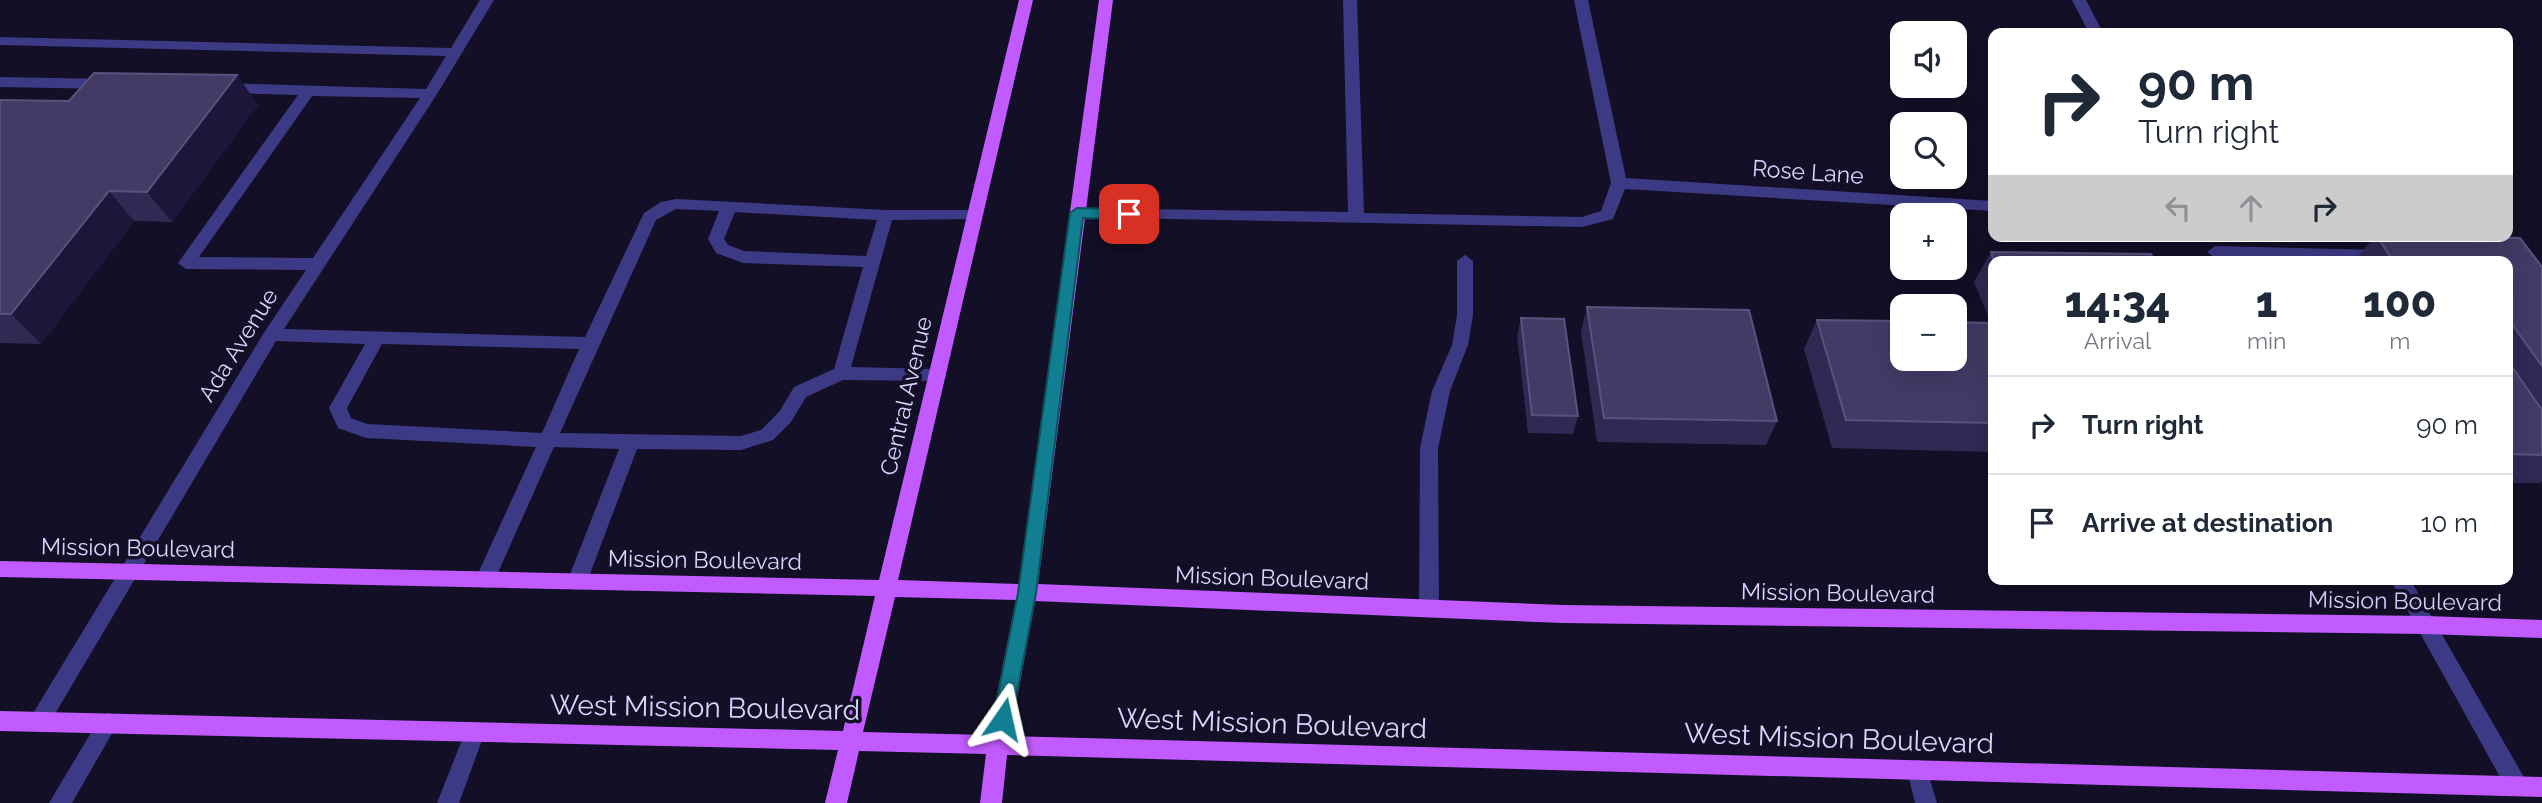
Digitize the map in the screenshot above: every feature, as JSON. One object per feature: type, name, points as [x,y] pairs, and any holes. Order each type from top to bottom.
[{"type":"main road","name":"Central Avenue","points":[[836,803],[1026,0]]},
{"type":"main road","points":[[991,803],[998,745],[1027,593],[1106,0]]},
{"type":"main road","name":"Mission Boulevard","points":[[0,569],[1027,593],[1563,614],[2426,625],[2542,629]]},
{"type":"main road","name":"West Mission Boulevard","points":[[0,721],[2542,787]]},
{"type":"street","name":"Ada Avenue","points":[[39,722],[271,335],[430,93],[487,0]]},
{"type":"street","points":[[1350,0],[1356,218]]},
{"type":"street","points":[[1077,213],[1582,222],[1607,215],[1619,183],[1581,0]]},
{"type":"street","points":[[2079,0],[2093,28]]},
{"type":"street","points":[[0,41],[455,52]]},
{"type":"street","points":[[0,82],[122,84]]},
{"type":"street","points":[[215,88],[430,93]]},
{"type":"street","points":[[308,91],[186,262],[317,264]]},
{"type":"street","name":"Rose Lane","points":[[1619,183],[1988,206]]},
{"type":"street","points":[[485,580],[590,343],[650,217],[658,208],[674,203],[886,215],[975,215]]},
{"type":"street","points":[[729,206],[716,239],[722,249],[743,257],[873,262]]},
{"type":"street","points":[[841,373],[886,215]]},
{"type":"street","points":[[2217,256],[2405,256]]},
{"type":"street","points":[[1429,609],[1429,448],[1441,391],[1460,345],[1465,315],[1465,261]]},
{"type":"street","points":[[271,335],[376,340],[590,343]]},
{"type":"street","points":[[376,340],[338,408],[344,423],[366,431],[548,440],[741,443],[767,435],[786,417],[800,392],[841,373],[937,376]]},
{"type":"street","points":[[578,582],[631,442]]},
{"type":"street","points":[[2403,585],[2517,786]]},
{"type":"street","points":[[60,803],[108,723]]},
{"type":"street","points":[[448,803],[475,732]]},
{"type":"street","points":[[1918,770],[1926,803]]},
{"type":"building","points":[[94,73],[237,75],[147,192],[109,191],[11,314],[0,314],[0,100],[69,101]]},
{"type":"building","points":[[2513,238],[2520,238],[2542,267],[2542,366],[2513,325],[2513,256],[2390,256],[2381,242],[2513,242]]},
{"type":"building","points":[[1991,252],[2152,256],[1992,256]]},
{"type":"building","points":[[1587,307],[1749,310],[1777,421],[1604,418]]},
{"type":"building","points":[[1521,318],[1564,319],[1578,416],[1532,415]]},
{"type":"building","points":[[1817,320],[1890,321],[1890,371],[1967,371],[1967,322],[1988,323],[1988,423],[1846,420]]},
{"type":"building","points":[[2513,368],[2542,410],[2542,455],[2513,454]]},
{"type":"route","points":[[1003,719],[1027,593],[1077,213],[1129,214]]}]
